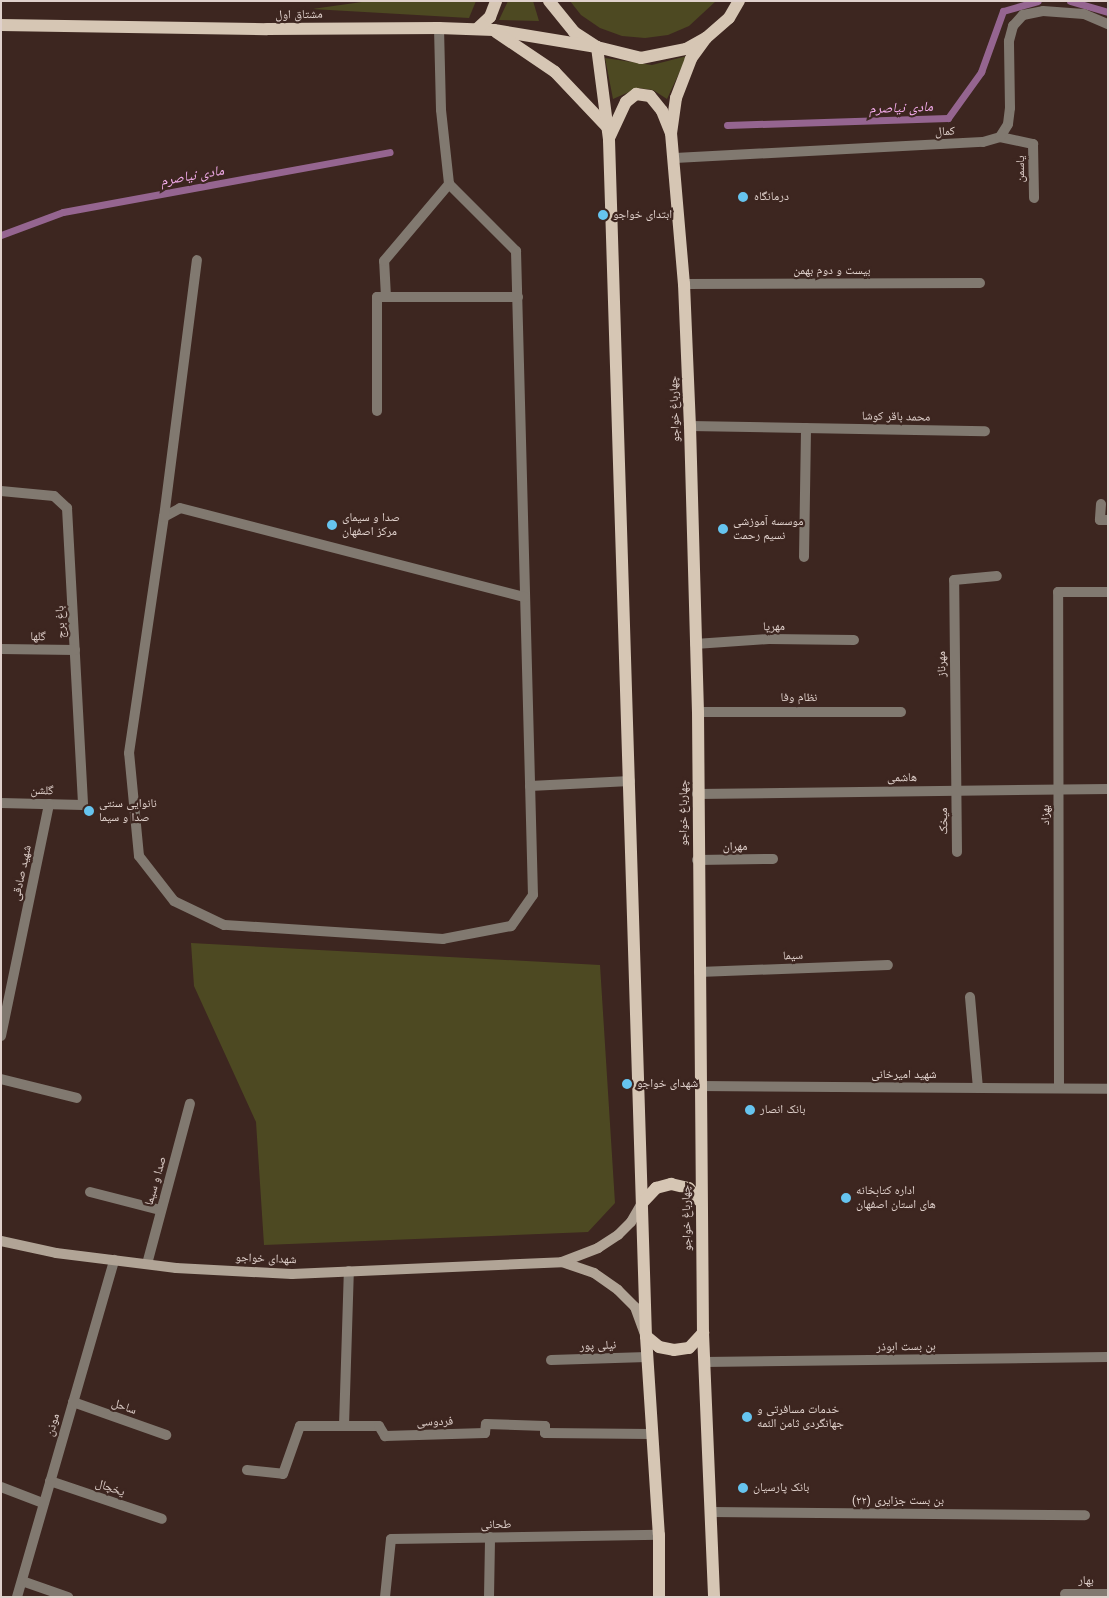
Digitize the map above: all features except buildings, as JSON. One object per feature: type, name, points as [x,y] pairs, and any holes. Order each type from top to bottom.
[{"type":"main road","points":[[477,29],[490,17],[496,1]]},
{"type":"main road","points":[[549,1],[574,32],[597,47],[641,58],[686,49],[706,38],[729,18],[739,1]]},
{"type":"main road","name":"مشتاق اول","points":[[1,25],[267,30],[477,29],[494,30],[597,47]]},
{"type":"main road","points":[[494,30],[555,72],[608,133]]},
{"type":"main road","name":"چهارباغ خواجو","points":[[706,38],[692,60],[682,84],[671,133],[675,158],[684,284],[690,426],[698,712],[700,1201],[704,1362],[714,1597]]},
{"type":"main road","points":[[597,47],[608,133],[644,1201],[646,1336],[650,1434],[659,1535],[659,1597]]},
{"type":"main road","points":[[608,133],[626,102],[636,94],[650,96],[662,110],[671,133]]},
{"type":"main road","points":[[562,1262],[598,1248],[618,1235],[631,1222],[644,1201],[656,1188],[671,1184],[689,1188],[700,1201]]},
{"type":"main road","name":"شهدای خواجو","points":[[1,1241],[147,1264],[292,1274],[562,1262]]},
{"type":"main road","points":[[562,1262],[594,1273],[618,1290],[634,1307],[646,1336],[659,1347],[674,1350],[689,1348],[703,1333]]},
{"type":"street","points":[[1000,137],[1008,124],[1010,108],[1009,41],[1013,26],[1023,15],[1043,11],[1084,14],[1108,24]]},
{"type":"street","points":[[197,260],[164,517],[129,753],[139,856],[174,900],[224,925],[443,939],[511,926],[533,895],[516,251],[449,184],[441,110],[439,28]]},
{"type":"street","name":"کمال","points":[[675,158],[983,142],[1000,137]]},
{"type":"street","name":"یاسمن","points":[[1000,137],[1033,144],[1034,198]]},
{"type":"street","points":[[386,297],[384,261],[449,184]]},
{"type":"street","name":"بیست و دوم بهمن","points":[[684,284],[980,283]]},
{"type":"street","points":[[377,411],[377,296],[518,297]]},
{"type":"street","name":"محمد باقر کوشا","points":[[690,426],[985,431]]},
{"type":"street","points":[[804,557],[806,428]]},
{"type":"street","name":"باغ برج","points":[[1,491],[54,496],[67,508],[83,805]]},
{"type":"street","points":[[1101,504],[1100,520],[1108,520]]},
{"type":"street","points":[[164,517],[180,508],[525,597]]},
{"type":"street","name":"مهرناز","points":[[956,790],[954,580],[997,576]]},
{"type":"street","name":"بهزاد","points":[[1059,1088],[1058,592],[1108,592]]},
{"type":"street","name":"مهریا","points":[[695,644],[769,639],[854,640]]},
{"type":"street","name":"گلها","points":[[1,649],[75,650]]},
{"type":"street","name":"نظام وفا","points":[[698,712],[901,712]]},
{"type":"street","points":[[530,786],[630,781]]},
{"type":"street","name":"هاشمی","points":[[697,794],[1108,788]]},
{"type":"street","name":"میخک","points":[[956,790],[957,852]]},
{"type":"street","name":"گلشن","points":[[1,803],[83,805]]},
{"type":"street","name":"شهید صادقی","points":[[1,1036],[49,804]]},
{"type":"street","name":"مهران","points":[[698,860],[773,859]]},
{"type":"street","name":"سیما","points":[[699,972],[888,965]]},
{"type":"street","points":[[970,997],[978,1088]]},
{"type":"street","points":[[1,1079],[77,1098]]},
{"type":"street","name":"شهید امیرخانی","points":[[699,1086],[1108,1088]]},
{"type":"street","name":"صدا و سیما","points":[[147,1264],[190,1104]]},
{"type":"street","points":[[90,1192],[160,1210]]},
{"type":"street","name":"موذن","points":[[16,1597],[114,1260]]},
{"type":"street","points":[[344,1426],[349,1271]]},
{"type":"street","name":"نیلی پور","points":[[551,1360],[647,1357]]},
{"type":"street","name":"بن بست ابوذر","points":[[704,1362],[1108,1357]]},
{"type":"street","name":"ساحل","points":[[73,1402],[166,1436]]},
{"type":"street","name":"فردوسی","points":[[247,1470],[283,1474],[300,1426],[379,1426],[384,1436],[484,1433],[486,1424],[545,1426],[545,1432],[650,1434]]},
{"type":"street","name":"یخچال","points":[[50,1481],[162,1519]]},
{"type":"street","points":[[1,1487],[43,1503]]},
{"type":"street","name":"بن بست جزایری (۲۲)","points":[[711,1512],[1085,1515]]},
{"type":"street","name":"طحانی","points":[[385,1597],[391,1539],[659,1535]]},
{"type":"street","points":[[489,1597],[490,1537]]},
{"type":"street","points":[[22,1581],[68,1597]]},
{"type":"street","name":"بهار","points":[[1065,1594],[1108,1594]]},
{"type":"shaded area","points":[[369,1],[476,1],[469,18],[312,9]]},
{"type":"shaded area","points":[[508,1],[533,1],[539,21],[499,20]]},
{"type":"shaded area","points":[[570,1],[716,1],[689,26],[668,35],[645,38],[622,36],[600,28],[581,15]]},
{"type":"shaded area","points":[[687,56],[667,99],[653,90],[638,88],[613,99],[605,58],[652,65]]},
{"type":"shaded area","points":[[191,943],[600,965],[615,1203],[588,1232],[264,1245],[256,1122],[194,986]]},
{"type":"waterway","name":"مادی نیاصرم","points":[[727,125],[948,118],[981,72],[1003,11],[1038,1]]},
{"type":"waterway","name":"مادی نیاصرم","points":[[1070,1],[1108,12]]},
{"type":"waterway","name":"مادی نیاصرم","points":[[1,235],[63,212],[390,152]]},
{"type":"place","name":"درمانگاه","points":[[743,197]]},
{"type":"place","name":"ابتدای خواجو","points":[[603,215]]},
{"type":"place","name":"صدا و سیمای مرکز اصفهان","points":[[332,525]]},
{"type":"place","name":"موسسه آموزشی نسیم رحمت","points":[[723,529]]},
{"type":"place","name":"نانوایی سنتی صدا و سیما","points":[[89,811]]},
{"type":"place","name":"شهدای خواجو","points":[[627,1084]]},
{"type":"place","name":"بانک انصار","points":[[750,1110]]},
{"type":"place","name":"اداره کتابخانه های استان اصفهان","points":[[846,1198]]},
{"type":"place","name":"خدمات مسافرتی و جهانگردی ثامن الئمه","points":[[747,1417]]},
{"type":"place","name":"بانک پارسیان","points":[[743,1488]]}]
